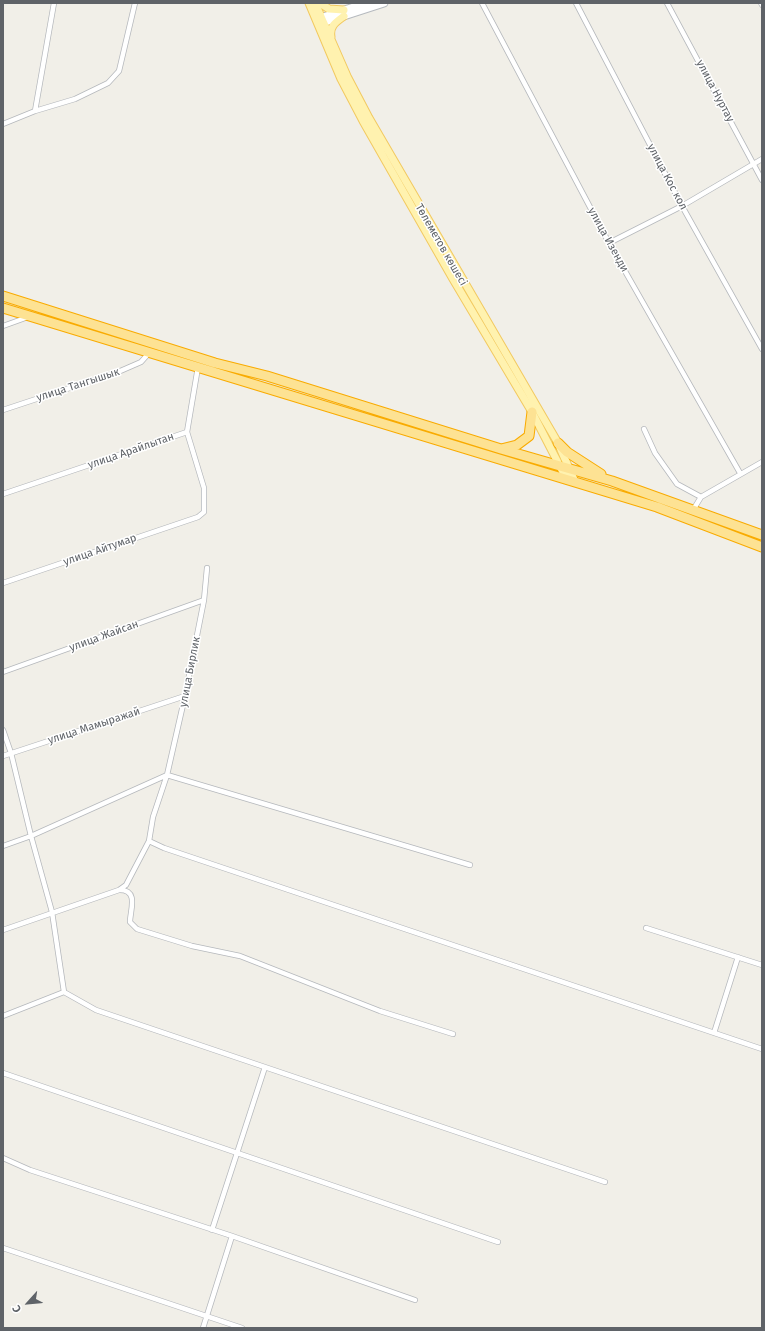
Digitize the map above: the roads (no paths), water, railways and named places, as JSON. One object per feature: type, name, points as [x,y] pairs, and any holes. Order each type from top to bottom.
[{"type":"highway","points":[[3,296],[199,358],[267,376],[500,449],[612,481],[762,535]]},
{"type":"highway","points":[[3,308],[657,507],[762,547]]},
{"type":"highway","points":[[500,449],[517,445],[529,436],[532,412]]},
{"type":"highway","points":[[558,443],[578,460],[612,481]]},
{"type":"main road","name":"Төлеметов көшесі","points":[[309,3],[334,47],[369,118],[396,166],[558,443],[571,481]]},
{"type":"main road","name":"Төлеметов көшесі","points":[[316,3],[319,21],[341,78],[363,121],[453,279],[566,468]]},
{"type":"main road","points":[[320,3],[344,13],[330,31],[334,47]]},
{"type":"street","points":[[35,111],[54,3]]},
{"type":"street","points":[[3,124],[35,111],[74,98],[108,83],[119,71],[135,3]]},
{"type":"street","points":[[344,13],[366,3]]},
{"type":"street","points":[[319,21],[384,3]]},
{"type":"street","name":"улица Изенди","points":[[482,3],[610,243],[740,473]]},
{"type":"street","name":"улица Кос кол","points":[[576,3],[682,206],[762,349]]},
{"type":"street","name":"улица Нуртау","points":[[668,3],[762,180]]},
{"type":"street","points":[[610,243],[682,206],[762,159]]},
{"type":"street","points":[[3,326],[30,316]]},
{"type":"street","name":"улица Тангышык","points":[[3,410],[118,372],[141,362],[149,353]]},
{"type":"street","name":"улица Арайлытан","points":[[3,494],[187,432],[199,358]]},
{"type":"street","points":[[644,429],[655,453],[677,484],[701,496]]},
{"type":"street","name":"улица Айтумар","points":[[3,583],[198,517],[204,512],[204,488],[187,432]]},
{"type":"street","points":[[693,510],[701,496],[762,462]]},
{"type":"street","name":"улица Бирлик","points":[[119,890],[126,885],[149,842],[153,817],[167,775],[185,696],[204,600],[207,568]]},
{"type":"street","name":"улица Жайсан","points":[[3,672],[204,600]]},
{"type":"street","name":"улица Мамыражай","points":[[3,756],[185,696]]},
{"type":"street","points":[[3,730],[11,753],[31,836],[52,912],[64,992]]},
{"type":"street","points":[[3,846],[31,836],[167,775],[470,865]]},
{"type":"street","points":[[149,842],[762,1049]]},
{"type":"street","points":[[3,930],[87,900],[119,890],[125,890],[129,893],[133,902],[130,922],[136,929],[192,946],[240,956],[380,1011],[453,1034]]},
{"type":"street","points":[[646,928],[762,965]]},
{"type":"street","points":[[714,1033],[738,957]]},
{"type":"street","points":[[3,1016],[64,992]]},
{"type":"street","points":[[64,992],[96,1010],[605,1182]]},
{"type":"street","points":[[212,1230],[238,1154],[265,1067]]},
{"type":"street","points":[[3,1073],[498,1242]]},
{"type":"street","points":[[3,1158],[30,1170],[232,1236],[415,1300]]},
{"type":"street","points":[[203,1328],[232,1236]]},
{"type":"street","points":[[3,1248],[242,1328]]}]
